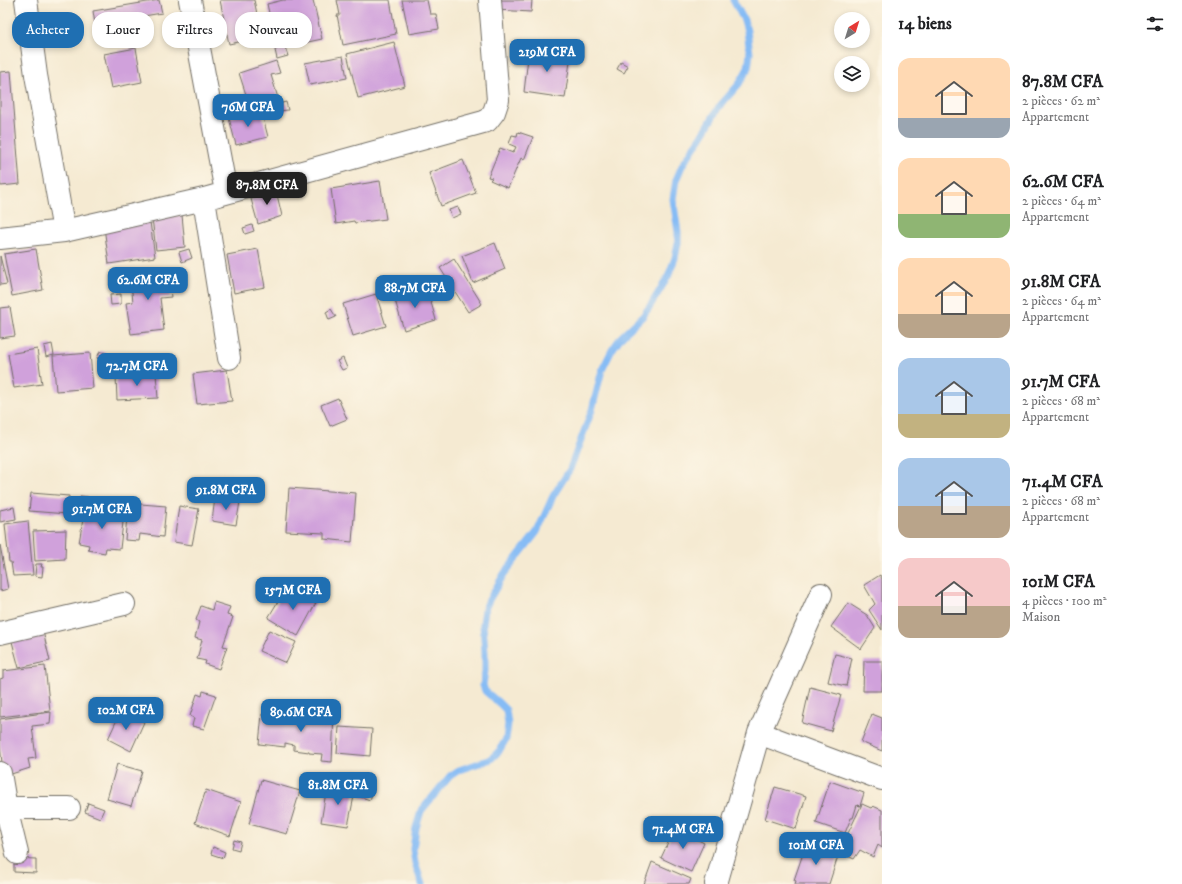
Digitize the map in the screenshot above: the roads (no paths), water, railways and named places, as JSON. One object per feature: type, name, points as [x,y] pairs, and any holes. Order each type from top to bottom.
[{"type":"street","points":[[26,0],[36,75],[64,231]]},
{"type":"street","points":[[190,0],[226,192]]},
{"type":"street","points":[[0,238],[64,231],[204,199],[486,121],[494,112],[498,100],[490,0]]},
{"type":"street","points":[[204,199],[229,358]]},
{"type":"street","points":[[716,884],[759,733],[821,594]]},
{"type":"street","points":[[0,633],[124,604]]},
{"type":"street","points":[[759,733],[882,780]]},
{"type":"street","points":[[0,773],[3,808],[17,853]]},
{"type":"street","points":[[3,808],[69,808]]},
{"type":"waterway","points":[[422,884],[415,863],[413,849],[416,828],[421,811],[450,776],[459,770],[491,759],[499,751],[506,739],[508,724],[506,710],[485,691],[483,685],[485,671],[483,624],[485,609],[504,574],[537,532],[553,496],[570,469],[592,410],[602,370],[612,350],[621,337],[643,316],[668,277],[675,258],[678,243],[678,232],[673,199],[676,180],[682,166],[718,108],[739,84],[748,68],[750,53],[747,31],[744,20],[733,0]]}]
